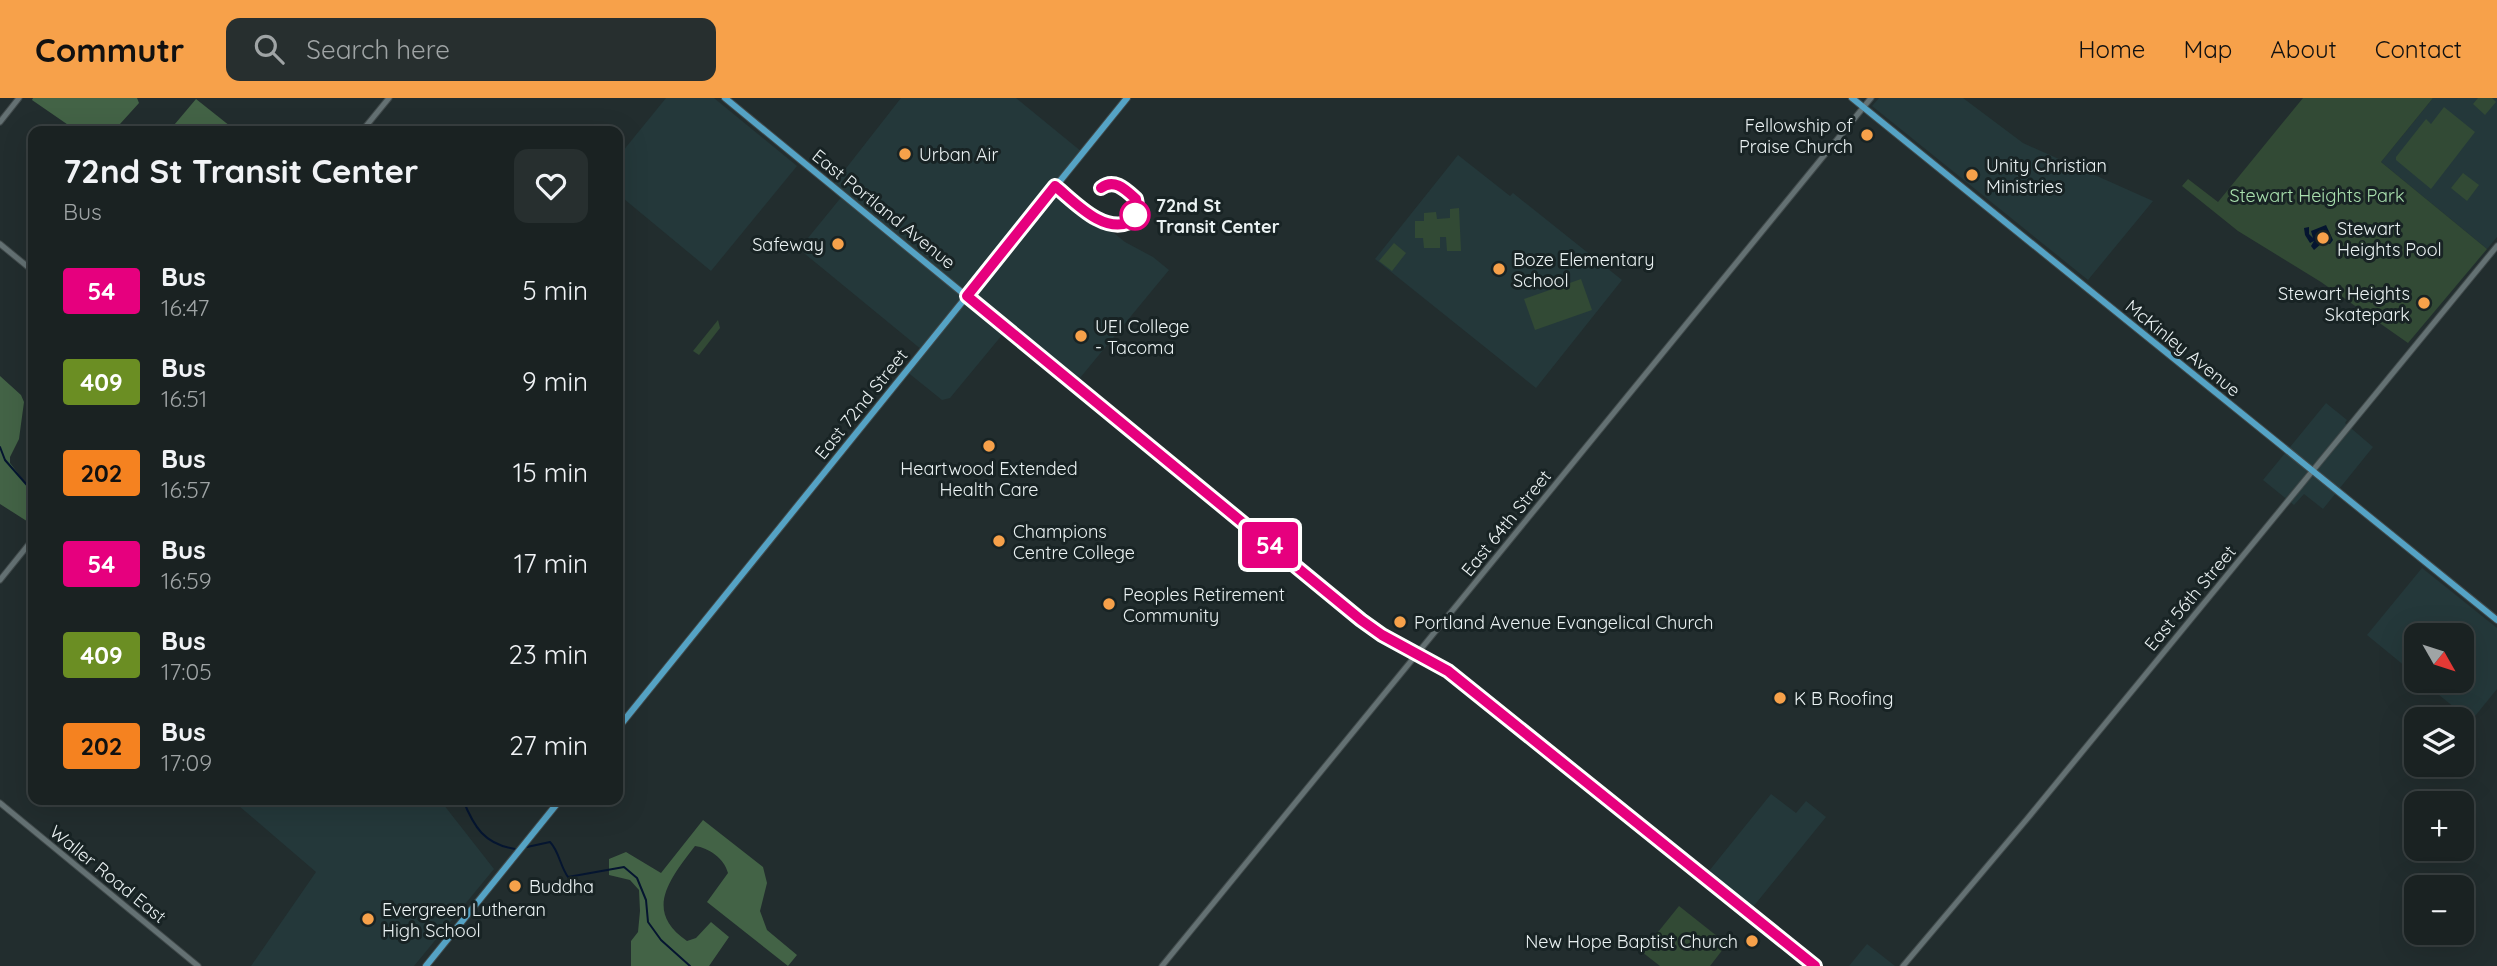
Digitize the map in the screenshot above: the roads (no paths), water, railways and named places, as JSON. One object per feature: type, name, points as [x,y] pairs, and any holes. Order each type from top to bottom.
[{"type":"main road","name":"East Portland Avenue","points":[[725,98],[1361,620],[1382,635],[1448,671],[1815,966]]},
{"type":"main road","name":"East 72nd Street","points":[[623,722],[1127,98]]},
{"type":"main road","name":"McKinley Avenue","points":[[1852,98],[2497,620]]},
{"type":"main road","points":[[426,966],[556,805]]},
{"type":"street","points":[[0,122],[19,98]]},
{"type":"street","points":[[366,126],[389,98]]},
{"type":"street","name":"East 64th Street","points":[[1162,966],[1871,98]]},
{"type":"street","points":[[0,244],[28,267]]},
{"type":"street","name":"East 56th Street","points":[[1903,966],[2027,819],[2497,246]]},
{"type":"street","points":[[0,580],[28,544]]},
{"type":"street","name":"Waller Road East","points":[[0,803],[198,966]]},
{"type":"water","name":"Stewart Heights Pool","points":[[2326,225],[2333,240],[2330,244],[2321,244],[2314,250],[2311,246],[2314,241],[2310,243],[2304,228],[2309,227],[2309,234],[2313,238],[2311,231]]},
{"type":"waterway","points":[[0,447],[5,460],[28,486]]},
{"type":"waterway","points":[[465,805],[481,833],[495,843],[515,849]]},
{"type":"waterway","points":[[527,847],[550,842],[568,877],[624,867],[637,878],[646,900],[648,922],[661,940],[690,966]]},
{"type":"place","name":"Fellowship of Praise Church","points":[[1867,135]]},
{"type":"place","name":"Urban Air","points":[[905,154]]},
{"type":"place","name":"Unity Christian Ministries","points":[[1972,175]]},
{"type":"place","name":"72nd St Transit Center","points":[[1135,215]]},
{"type":"place","name":"Stewart Heights Pool","points":[[2323,238]]},
{"type":"place","name":"Safeway","points":[[838,244]]},
{"type":"place","name":"Boze Elementary School","points":[[1499,269]]},
{"type":"place","name":"Stewart Heights Skatepark","points":[[2424,303]]},
{"type":"place","name":"UEI College - Tacoma","points":[[1081,336]]},
{"type":"place","name":"Heartwood Extended Health Care","points":[[989,446]]},
{"type":"place","name":"Champions Centre College","points":[[999,541]]},
{"type":"place","name":"Peoples Retirement Community","points":[[1109,604]]},
{"type":"place","name":"Portland Avenue Evangelical Church","points":[[1400,622]]},
{"type":"place","name":"K B Roofing","points":[[1780,698]]},
{"type":"place","name":"Buddha","points":[[515,886]]},
{"type":"place","name":"Evergreen Lutheran High School","points":[[368,919]]},
{"type":"place","name":"New Hope Baptist Church","points":[[1752,941]]},
{"type":"park label","name":"Stewart Heights Park","points":[[2317,195]]}]
